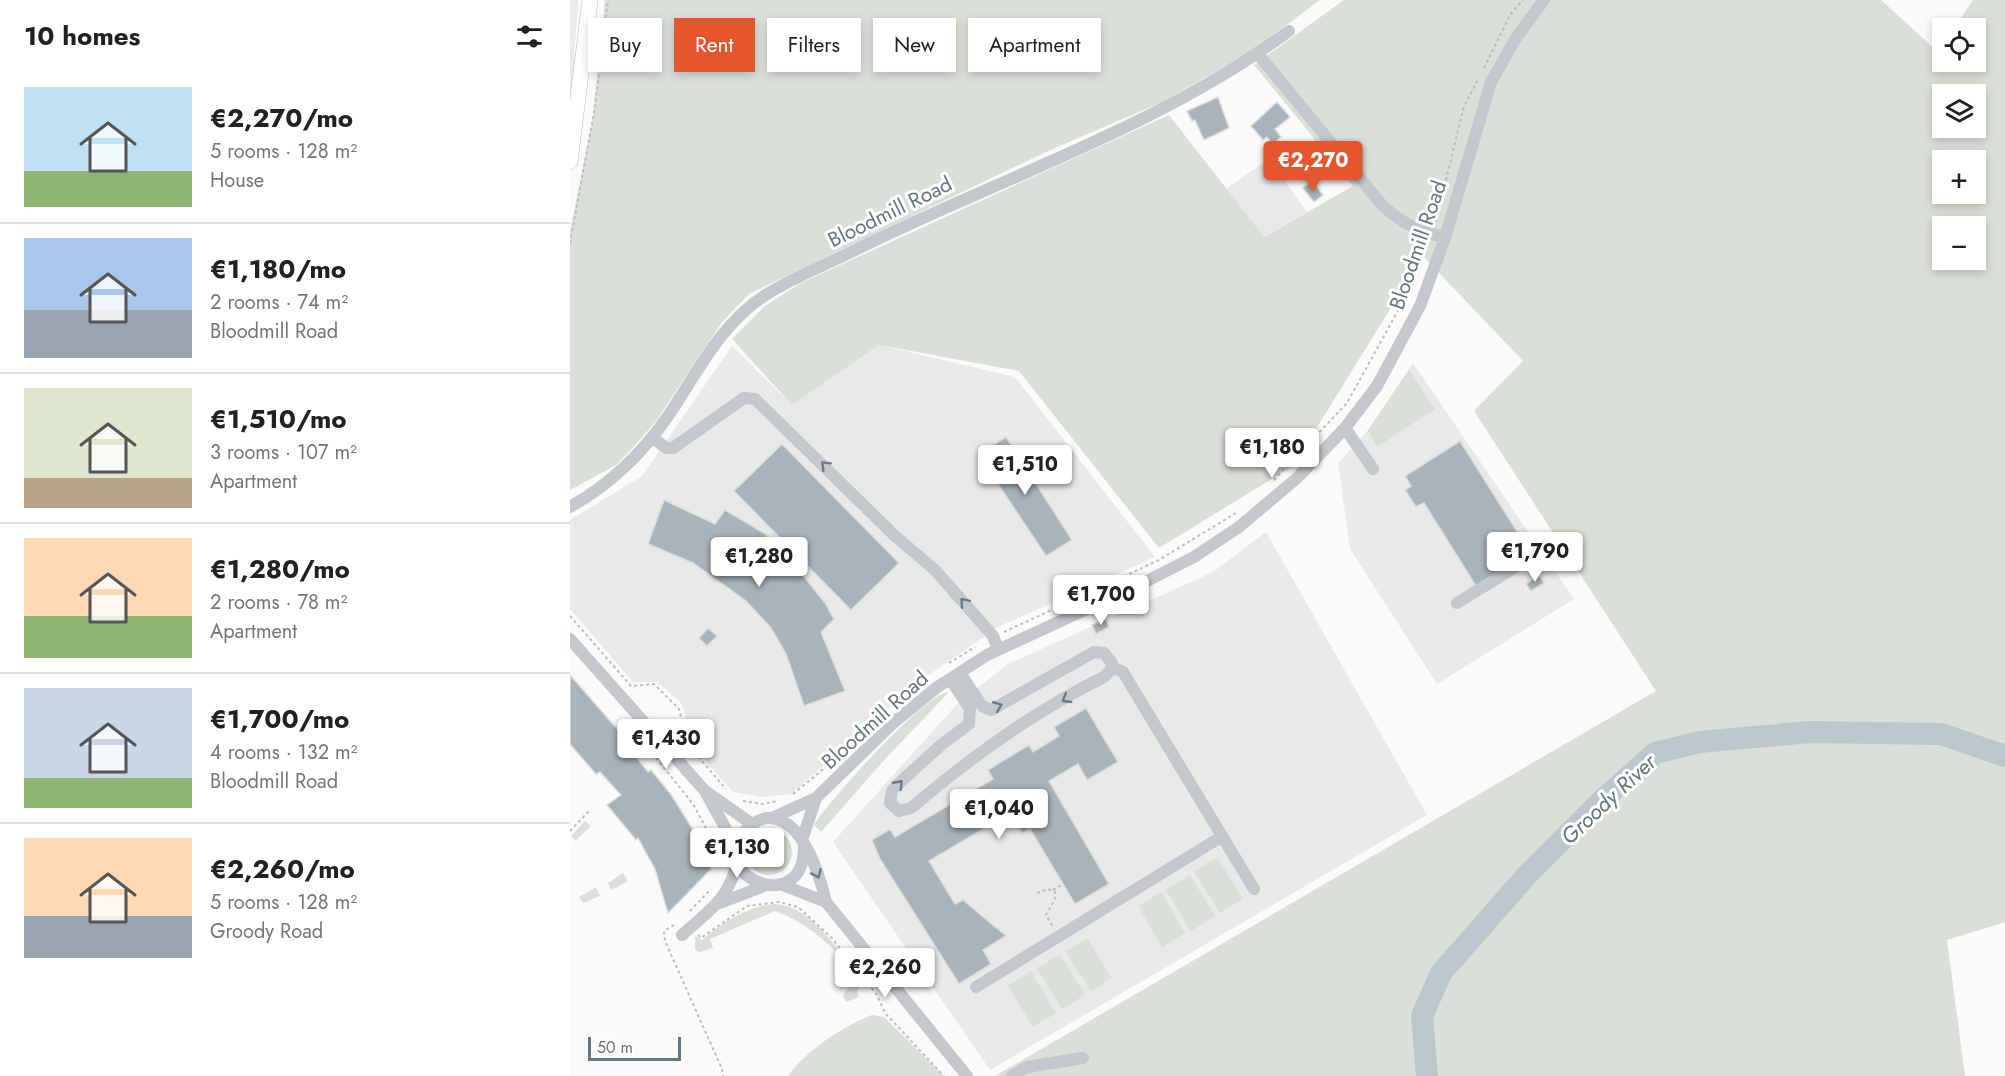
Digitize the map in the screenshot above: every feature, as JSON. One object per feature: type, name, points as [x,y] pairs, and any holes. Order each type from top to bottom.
[{"type":"main road","points":[[570,162],[590,0]]},
{"type":"street","name":"Bloodmill Road","points":[[816,798],[893,723],[955,676],[998,649],[1194,557],[1239,527],[1289,485],[1345,428],[1377,386],[1408,330],[1431,278],[1445,238],[1491,82],[1516,38],[1544,0]]},
{"type":"street","name":"Bloodmill Road","points":[[570,507],[624,469],[652,437],[720,338],[763,296],[909,222],[1165,109],[1258,54],[1289,31]]},
{"type":"street","points":[[1258,54],[1382,205],[1397,219],[1414,229],[1445,238]]},
{"type":"street","points":[[652,437],[666,448],[673,448],[736,402],[744,398],[755,399],[895,536],[935,570],[993,636],[998,649]]},
{"type":"street","points":[[1345,428],[1373,469]]},
{"type":"street","points":[[1457,603],[1514,568]]},
{"type":"street","points":[[570,639],[705,791],[752,824]]},
{"type":"street","points":[[955,676],[982,706],[991,710],[1094,652],[1109,656],[1112,667]]},
{"type":"street","points":[[955,676],[970,710],[969,724],[941,745],[896,786],[890,803],[899,811],[911,808],[972,758],[1013,731],[1104,678],[1112,667]]},
{"type":"street","points":[[1112,667],[1123,672],[1254,889]]},
{"type":"street","points":[[705,791],[738,855],[745,875],[764,885]]},
{"type":"street","points":[[720,903],[734,880],[743,833],[752,824],[772,818],[816,798]]},
{"type":"street","points":[[780,884],[794,876],[801,868],[803,843],[816,798]]},
{"type":"street","points":[[772,818],[793,827],[820,878],[826,902],[968,1076]]},
{"type":"street","points":[[976,987],[1221,837]]},
{"type":"street","points":[[682,935],[720,903],[764,885],[780,884],[826,902]]},
{"type":"street","points":[[1012,1076],[1027,1067],[1083,1058]]},
{"type":"path","points":[[570,243],[594,112],[608,0]]},
{"type":"path","points":[[1433,235],[1464,106],[1510,15],[1523,0]]},
{"type":"path","points":[[1269,485],[1347,403],[1416,278]]},
{"type":"path","points":[[948,665],[993,636],[1159,560],[1244,507]]},
{"type":"path","points":[[570,616],[631,686],[654,684],[679,709],[684,736],[701,762]]},
{"type":"path","points":[[639,736],[693,804],[720,853],[726,870]]},
{"type":"path","points":[[786,799],[816,777],[851,745]]},
{"type":"path","points":[[570,831],[590,810]]},
{"type":"path","points":[[1037,893],[1044,889],[1053,890],[1063,884]]},
{"type":"path","points":[[683,918],[715,886]]},
{"type":"path","points":[[1048,943],[1046,939],[1054,928],[1046,915],[1048,907],[1055,899],[1053,890]]},
{"type":"path","points":[[747,906],[778,902],[798,907],[831,937],[877,996],[885,1013],[944,1076]]},
{"type":"path","points":[[676,923],[664,931],[665,942],[723,1069],[723,1076]]},
{"type":"shaded area","points":[[570,0],[578,0],[570,115]]},
{"type":"shaded area","points":[[605,0],[1320,0],[1250,52],[1162,102],[1048,151],[749,294],[722,322],[656,421],[637,443],[616,465],[570,490],[570,232],[593,117],[598,72],[662,72],[662,18],[603,18]]},
{"type":"shaded area","points":[[1344,0],[1881,0],[1932,47],[1932,72],[1986,72],[1986,18],[1961,18],[1973,0],[2005,0],[2005,922],[1947,940],[1965,1076],[995,1076],[1656,691],[1474,411],[1523,361],[1423,256],[1293,466],[1159,548],[1019,371],[879,345],[792,405],[732,339],[765,306],[801,283],[1169,115],[1264,237],[1353,186],[1254,65]]},
{"type":"shaded area","points":[[1269,159],[1307,212],[1263,237],[1226,189]]},
{"type":"shaded area","points":[[879,345],[1015,377],[1155,557],[998,627],[923,679],[791,794],[762,797],[733,792],[707,763],[704,753],[687,735],[685,711],[680,702],[657,682],[633,682],[570,609],[570,520],[642,476],[732,346],[792,405]]},
{"type":"shaded area","points":[[1413,363],[1574,599],[1437,684],[1350,549],[1338,463],[1368,430]]},
{"type":"shaded area","points":[[1409,370],[1435,409],[1377,447],[1368,430]]},
{"type":"shaded area","points":[[1266,532],[1427,815],[990,1070],[833,842],[959,702],[1008,664],[1213,572]]},
{"type":"shaded area","points":[[949,692],[887,757],[821,832],[814,825],[878,750],[921,709],[938,696]]},
{"type":"shaded area","points":[[585,821],[591,826],[575,841],[571,836]]},
{"type":"shaded area","points":[[769,829],[785,836],[792,852],[785,868],[769,875],[753,868],[746,852],[753,836]]},
{"type":"shaded area","points":[[1217,857],[1243,899],[1220,913],[1194,872]]},
{"type":"shaded area","points":[[623,873],[628,881],[611,890],[608,883]]},
{"type":"shaded area","points":[[1190,875],[1215,916],[1191,931],[1166,890]]},
{"type":"shaded area","points":[[596,887],[600,896],[583,903],[579,897]]},
{"type":"shaded area","points":[[1161,892],[1185,933],[1162,947],[1138,906]]},
{"type":"shaded area","points":[[775,904],[789,907],[803,914],[826,934],[863,984],[857,990],[859,997],[846,1002],[843,996],[852,980],[849,970],[832,948],[797,921],[775,911],[710,939],[713,948],[700,952],[695,950],[695,936],[702,940],[745,912]]},
{"type":"shaded area","points":[[1087,938],[1112,978],[1091,991],[1065,952]]},
{"type":"shaded area","points":[[1060,954],[1085,995],[1062,1009],[1037,968]]},
{"type":"shaded area","points":[[1031,971],[1056,1013],[1033,1027],[1008,986]]},
{"type":"shaded area","points":[[872,1015],[884,1017],[944,1076],[788,1076],[805,1057],[826,1040]]},
{"type":"building","points":[[1218,97],[1229,128],[1204,140],[1195,120],[1192,121],[1187,111]]},
{"type":"building","points":[[1277,102],[1290,117],[1275,129],[1281,137],[1273,144],[1267,137],[1263,140],[1251,126]]},
{"type":"building","points":[[1312,181],[1323,195],[1314,202],[1303,188]]},
{"type":"building","points":[[1006,437],[1072,540],[1046,556],[980,457],[985,454],[983,451]]},
{"type":"building","points":[[1460,441],[1535,560],[1524,567],[1519,559],[1476,586],[1424,503],[1416,507],[1405,490],[1411,486],[1405,476]]},
{"type":"building","points":[[782,444],[899,563],[851,610],[734,491]]},
{"type":"building","points":[[664,500],[715,524],[725,510],[764,533],[787,555],[825,603],[834,619],[821,632],[845,691],[804,706],[786,654],[771,628],[746,601],[693,563],[648,544]]},
{"type":"building","points":[[1539,575],[1544,583],[1531,591],[1526,584]]},
{"type":"building","points":[[1106,619],[1109,627],[1096,634],[1092,625]]},
{"type":"building","points":[[708,628],[717,636],[707,646],[699,638]]},
{"type":"building","points":[[570,675],[638,753],[634,755],[648,772],[651,770],[672,796],[700,841],[711,869],[668,913],[655,869],[638,838],[636,840],[607,805],[621,795],[600,772],[596,774],[570,744]]},
{"type":"building","points":[[1086,708],[1118,762],[1087,780],[1078,764],[1049,781],[1109,884],[1075,904],[1030,829],[1022,833],[1010,813],[929,861],[955,904],[963,900],[1006,936],[983,950],[991,964],[959,984],[880,859],[872,840],[890,829],[895,837],[993,779],[988,770],[1029,745],[1033,752],[1059,736],[1054,727]]},
{"type":"waterway","name":"Groody River","points":[[1427,1076],[1422,1016],[1441,973],[1528,874],[1598,804],[1655,753],[1700,742],[1810,732],[1941,734],[2005,756]]}]
